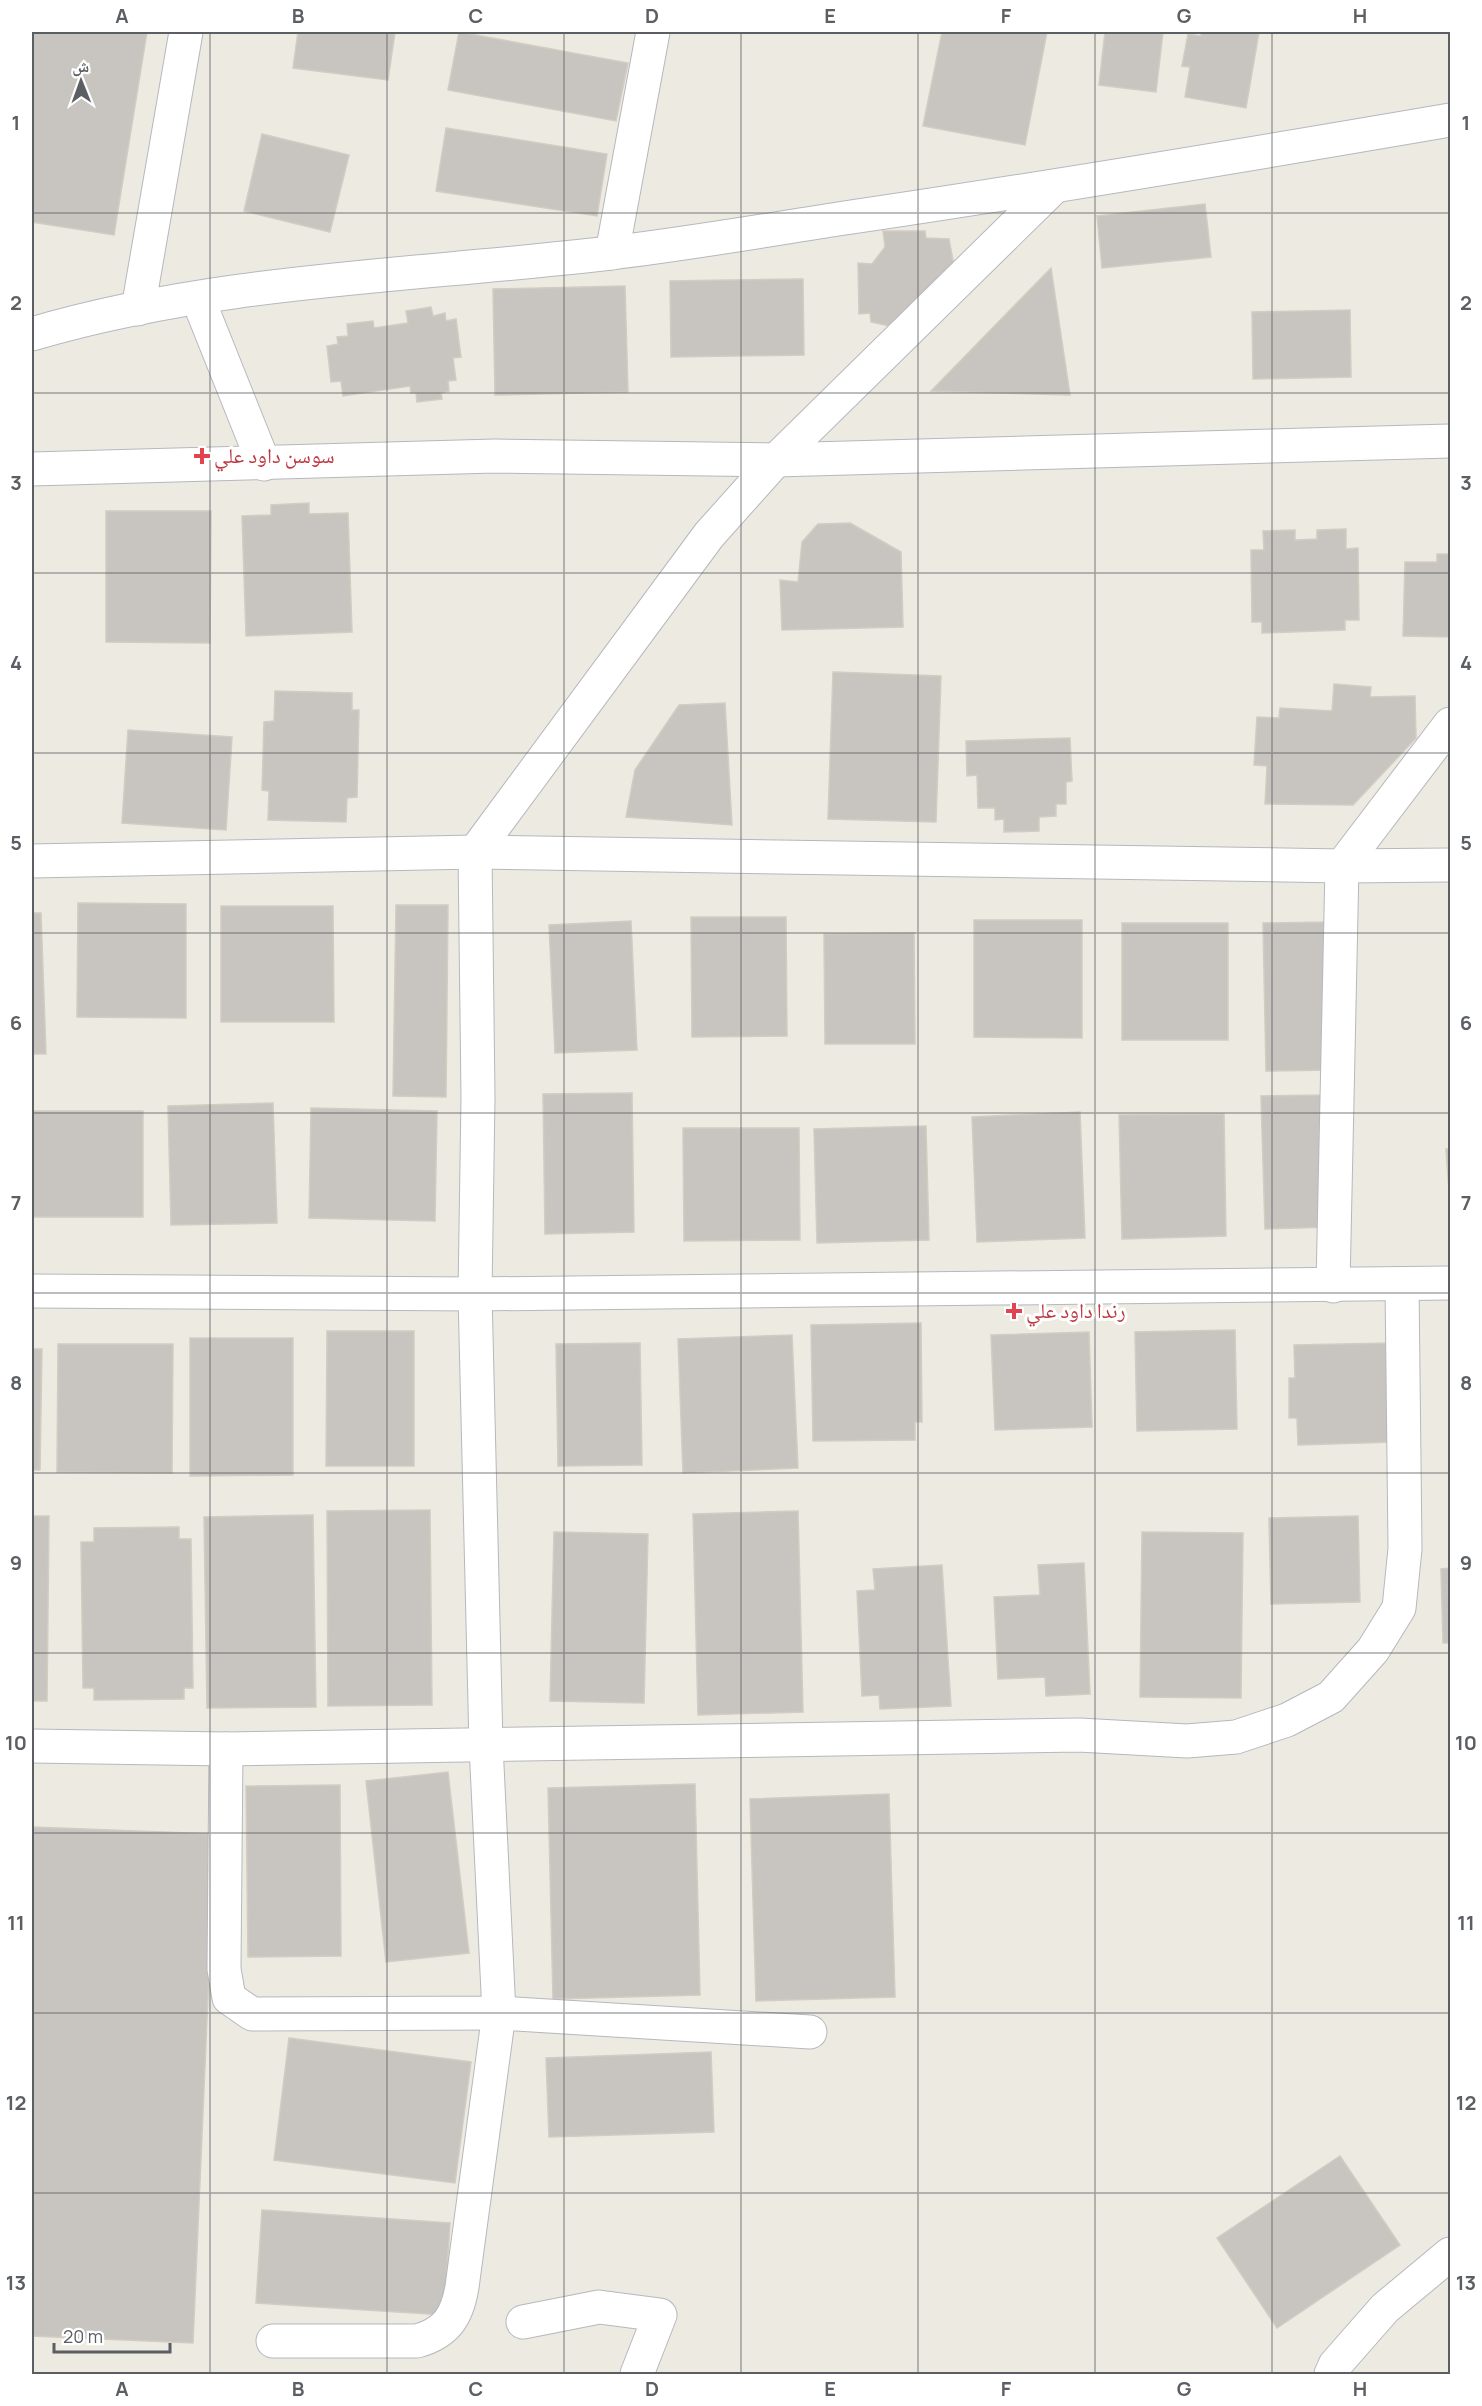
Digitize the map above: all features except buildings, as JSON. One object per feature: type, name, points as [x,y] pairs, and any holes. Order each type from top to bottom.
[{"type":"street","points":[[138,309],[186,32]]},
{"type":"street","points":[[612,253],[653,32]]},
{"type":"street","points":[[32,334],[138,309],[198,299],[289,286],[612,253],[1054,187],[1450,120]]},
{"type":"street","points":[[273,2341],[417,2341],[437,2334],[449,2324],[460,2296],[499,2013],[486,1745],[475,1294],[478,1097],[475,852],[709,535],[776,460],[1054,187]]},
{"type":"street","points":[[198,299],[264,464]]},
{"type":"street","points":[[32,469],[495,456],[776,460],[1450,441]]},
{"type":"street","points":[[1333,1286],[1342,866],[1450,724]]},
{"type":"street","points":[[32,861],[475,852],[1342,866],[1450,865]]},
{"type":"street","points":[[32,1291],[475,1294],[1450,1283]]},
{"type":"street","points":[[32,1746],[226,1749],[1079,1736],[1187,1741],[1236,1737],[1287,1720],[1331,1697],[1373,1650],[1399,1608],[1405,1549],[1402,1284]]},
{"type":"street","points":[[226,1749],[224,1969],[229,1998],[252,2014],[499,2013],[810,2032]]},
{"type":"street","points":[[1331,2374],[1335,2365],[1385,2308],[1450,2254]]},
{"type":"street","points":[[523,2322],[599,2307],[660,2315],[637,2374]]},
{"type":"place","name":"سوسن داود علي","points":[[202,456]]},
{"type":"place","name":"رندا داود علي","points":[[1014,1311]]}]
